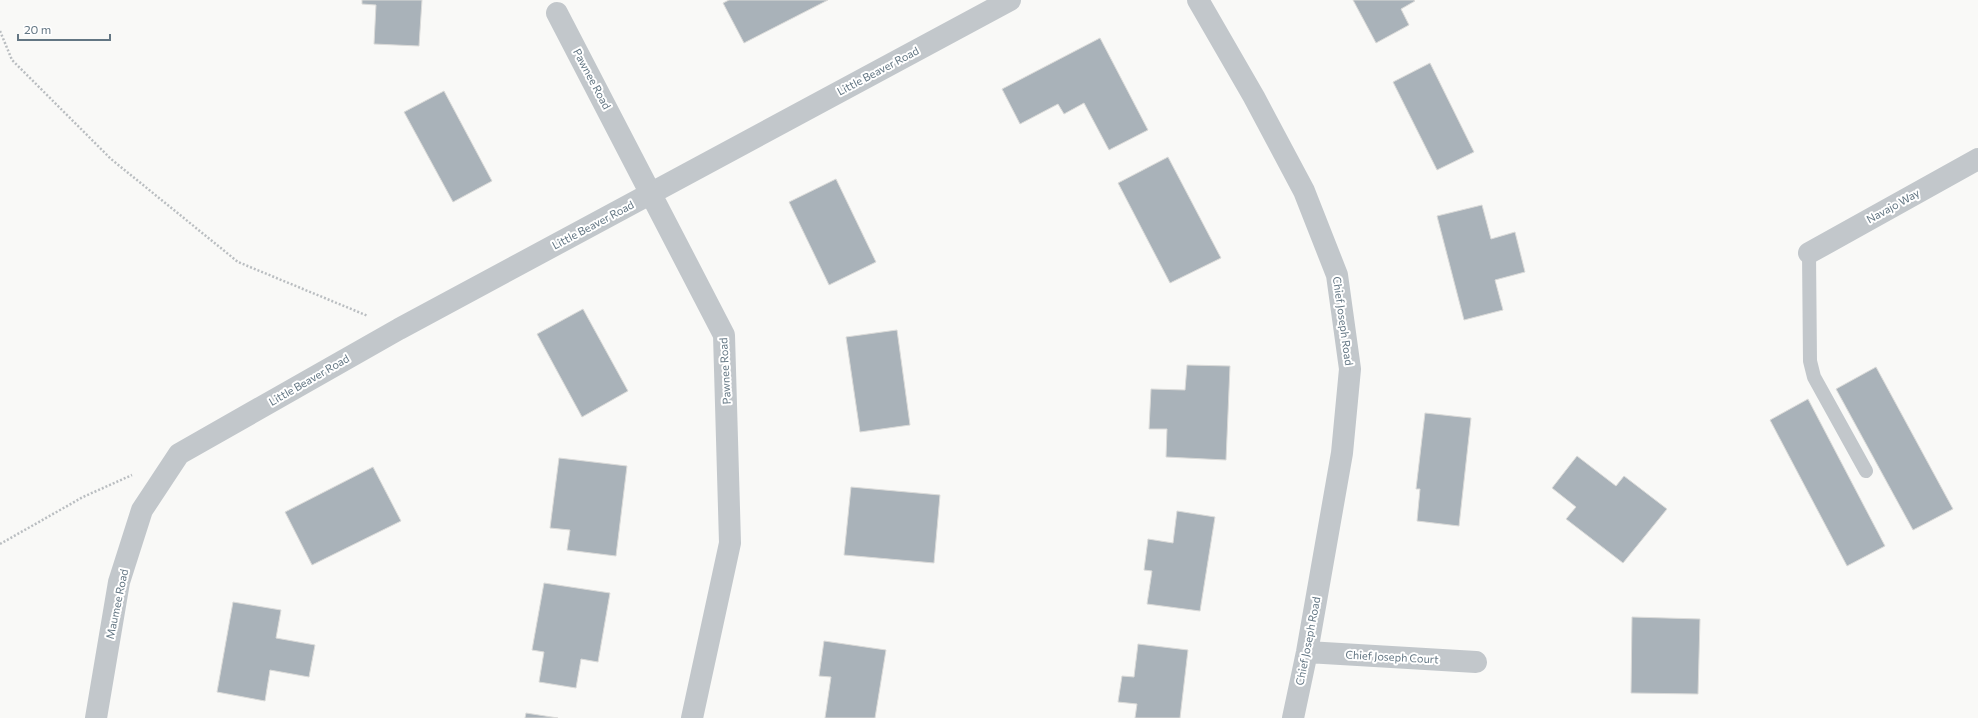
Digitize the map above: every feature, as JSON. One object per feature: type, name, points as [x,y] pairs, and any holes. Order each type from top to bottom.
[{"type":"street","name":"Little Beaver Road","points":[[179,454],[399,329],[1010,0]]},
{"type":"street","name":"Chief Joseph Road","points":[[1198,0],[1254,97],[1304,191],[1337,275],[1350,369],[1342,453],[1307,652],[1293,718]]},
{"type":"street","name":"Pawnee Road","points":[[557,13],[652,193],[724,335],[730,543],[692,718]]},
{"type":"street","name":"Navajo Way","points":[[1809,253],[1978,159]]},
{"type":"street","name":"Maumee Road","points":[[96,718],[119,582],[142,510],[179,454]]},
{"type":"street","name":"Chief Joseph Court","points":[[1307,652],[1476,662]]},
{"type":"lane","points":[[1809,253],[1810,361],[1814,377],[1866,471]]},
{"type":"path","points":[[0,31],[12,60],[110,159],[238,262],[399,329]]},
{"type":"path","points":[[0,544],[83,497],[138,472]]},
{"type":"building","points":[[362,0],[422,0],[419,46],[374,44],[376,5],[362,4]]},
{"type":"building","points":[[729,0],[828,0],[744,43],[723,3]]},
{"type":"building","points":[[1353,0],[1415,1],[1401,9],[1409,25],[1376,43]]},
{"type":"building","points":[[1100,38],[1148,130],[1109,150],[1084,103],[1064,114],[1058,104],[1020,124],[1002,89]]},
{"type":"building","points":[[1430,63],[1474,152],[1437,170],[1393,82]]},
{"type":"building","points":[[444,91],[492,181],[453,202],[404,112]]},
{"type":"building","points":[[1168,157],[1221,258],[1170,283],[1118,183]]},
{"type":"building","points":[[836,179],[876,262],[829,285],[789,202]]},
{"type":"building","points":[[1482,205],[1491,239],[1515,232],[1525,272],[1495,280],[1503,310],[1464,320],[1437,216]]},
{"type":"building","points":[[583,309],[628,391],[582,417],[537,334]]},
{"type":"building","points":[[897,330],[910,425],[860,432],[846,337]]},
{"type":"building","points":[[1187,365],[1230,366],[1226,460],[1166,457],[1167,429],[1149,429],[1151,389],[1185,390]]},
{"type":"building","points":[[1876,367],[1953,509],[1913,530],[1836,389]]},
{"type":"building","points":[[1808,399],[1885,546],[1847,566],[1770,420]]},
{"type":"building","points":[[1425,413],[1471,418],[1459,526],[1417,521],[1420,489],[1416,489]]},
{"type":"building","points":[[1577,456],[1616,486],[1624,476],[1667,509],[1623,563],[1566,519],[1576,507],[1552,488]]},
{"type":"building","points":[[559,458],[627,466],[616,556],[567,550],[570,530],[550,528]]},
{"type":"building","points":[[373,467],[401,521],[312,565],[285,512]]},
{"type":"building","points":[[851,487],[940,495],[934,563],[844,555]]},
{"type":"building","points":[[1177,511],[1215,517],[1200,611],[1147,604],[1152,571],[1144,570],[1148,539],[1173,543]]},
{"type":"building","points":[[544,583],[610,593],[598,662],[581,659],[576,688],[539,682],[544,652],[532,650]]},
{"type":"building","points":[[233,602],[281,610],[276,638],[315,645],[309,677],[270,670],[265,701],[217,692]]},
{"type":"building","points":[[1632,617],[1700,619],[1698,694],[1631,693]]},
{"type":"building","points":[[824,641],[886,650],[875,718],[825,718],[831,677],[819,676]]},
{"type":"building","points":[[1138,644],[1188,650],[1180,718],[1135,718],[1137,704],[1118,702],[1122,676],[1134,677]]},
{"type":"building","points":[[526,713],[558,718],[525,718]]}]
